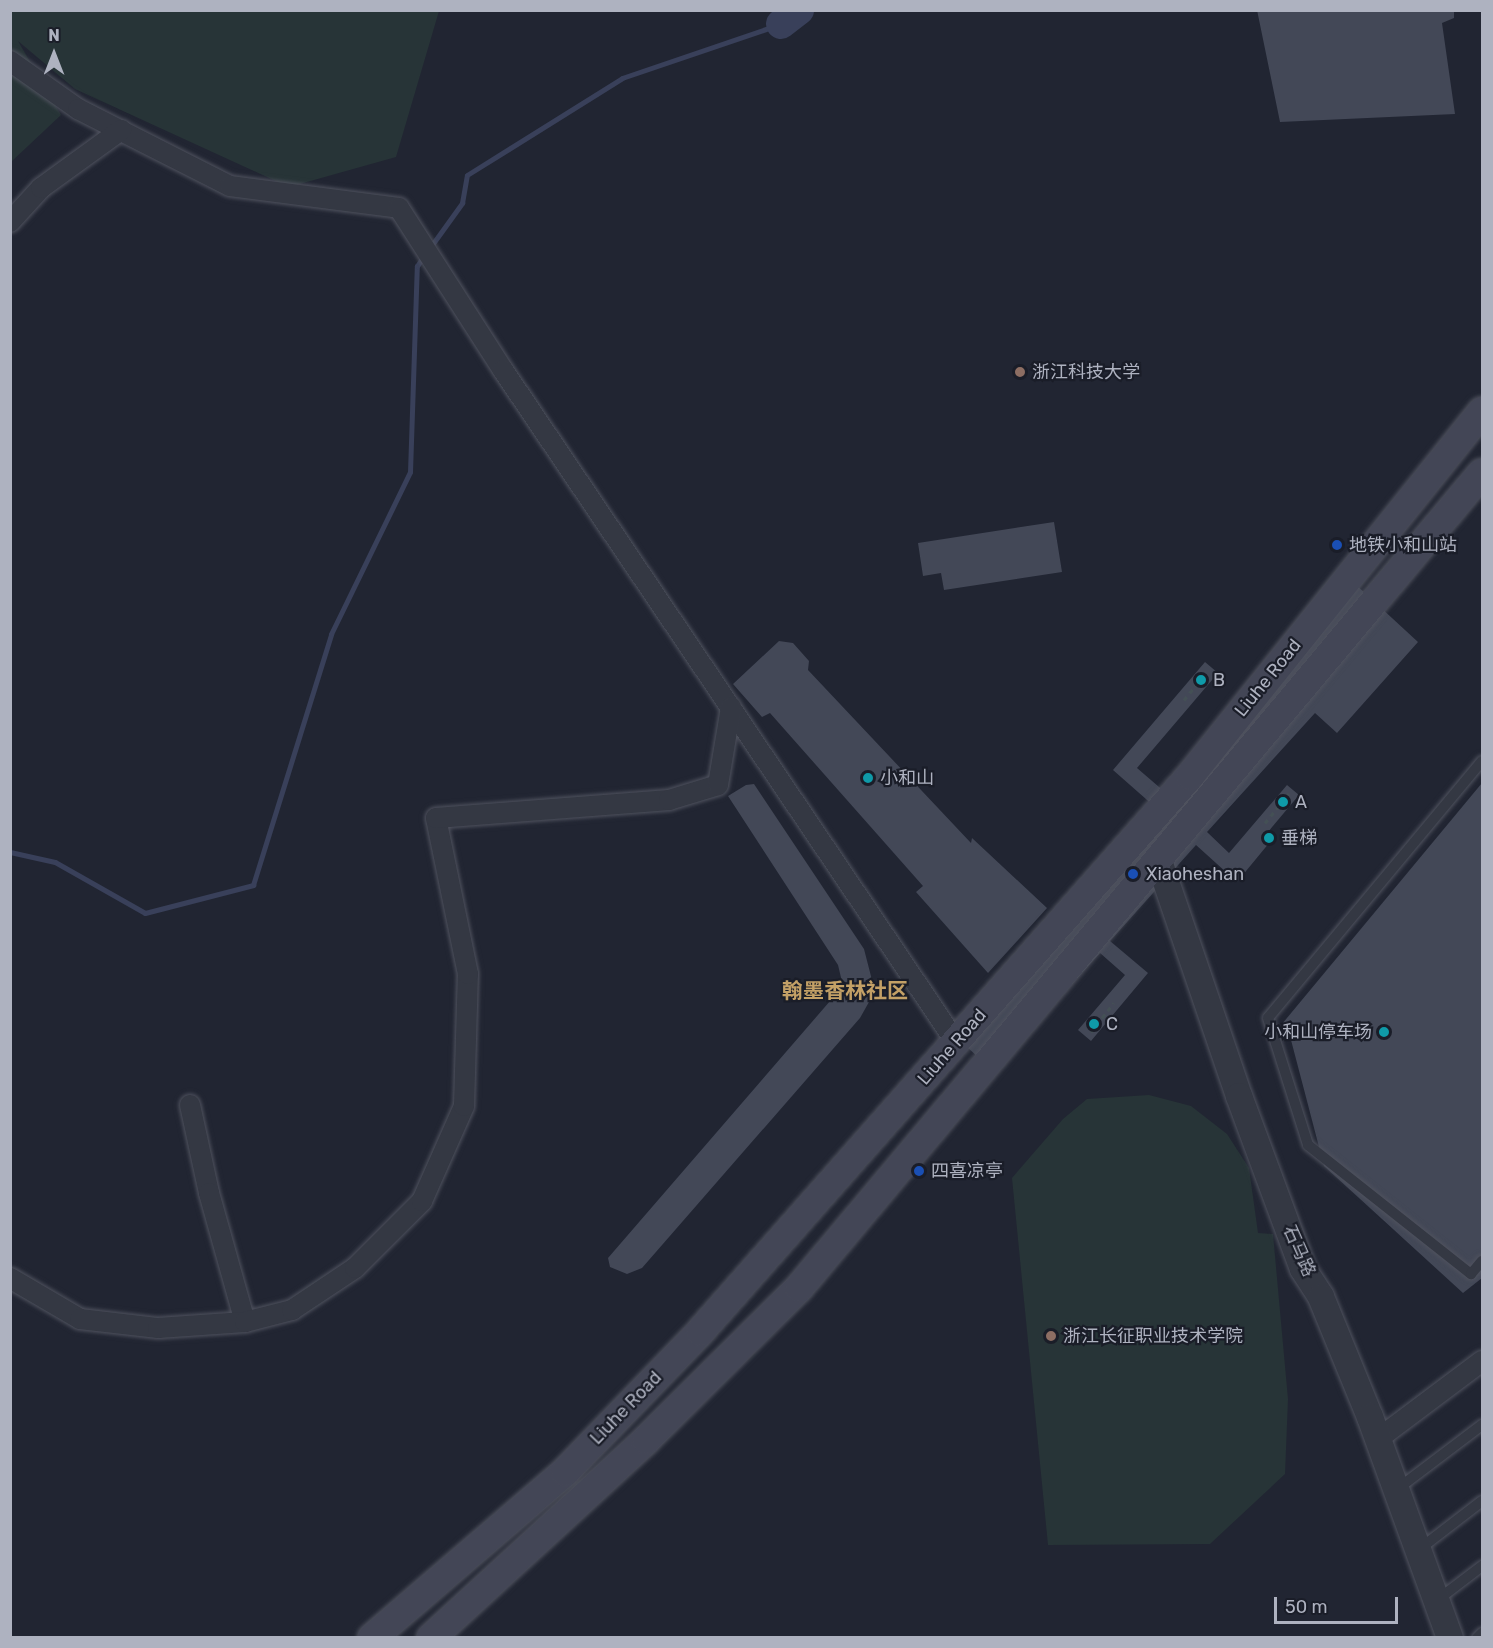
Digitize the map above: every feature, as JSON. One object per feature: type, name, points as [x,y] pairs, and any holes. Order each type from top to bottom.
[{"type":"main road","name":"Liuhe Road","points":[[372,1638],[573,1463],[700,1332],[1190,776],[1482,411]]},
{"type":"main road","name":"Liuhe Road","points":[[431,1638],[646,1440],[799,1288],[1482,473]]},
{"type":"street","points":[[10,61],[78,109],[230,186],[399,208],[450,282],[503,370],[956,1042]]},
{"type":"street","points":[[10,222],[41,188],[121,130]]},
{"type":"street","points":[[10,1278],[80,1319],[158,1328],[245,1322],[292,1310],[355,1268],[422,1201],[464,1106],[468,974],[436,818],[669,800],[718,784],[731,706]]},
{"type":"street","name":"石马路","points":[[1159,861],[1239,1096],[1303,1269],[1321,1297],[1378,1440],[1450,1638]]},
{"type":"street","points":[[190,1105],[209,1193],[245,1322]]},
{"type":"street","points":[[1378,1440],[1482,1361]]},
{"type":"lane","points":[[1482,761],[1268,1018],[1308,1145],[1471,1274],[1482,1261]]},
{"type":"lane","points":[[1395,1491],[1482,1425]]},
{"type":"lane","points":[[1417,1551],[1482,1501]]},
{"type":"lane","points":[[1436,1601],[1482,1566]]},
{"type":"lane","points":[[1477,1638],[1482,1633]]},
{"type":"path","points":[[1184,700],[1207,672]]},
{"type":"path","points":[[1265,823],[1289,793]]},
{"type":"path","points":[[1091,1032],[1113,1003]]},
{"type":"shaded area","points":[[11,11],[439,11],[396,157],[289,187],[75,89],[18,41],[61,115],[11,162]]},
{"type":"shaded area","points":[[1149,1095],[1191,1106],[1227,1134],[1249,1168],[1258,1233],[1273,1234],[1288,1399],[1285,1474],[1210,1544],[1048,1545],[1012,1178],[1063,1119],[1087,1099]]},
{"type":"building","points":[[1257,10],[1454,10],[1454,18],[1442,23],[1455,114],[1280,122]]},
{"type":"building","points":[[1054,522],[1062,572],[944,590],[941,573],[923,576],[918,543]]},
{"type":"building","name":"Xiaoheshan","points":[[1353,582],[1418,642],[1337,733],[1315,713],[1207,832],[1229,853],[1287,785],[1299,795],[1268,832],[1274,837],[1237,882],[1196,845],[1110,941],[1148,973],[1091,1041],[1078,1030],[1125,975],[1100,953],[993,1071],[953,1034],[1155,807],[1113,770],[1205,662],[1218,673],[1137,768],[1166,793]]},
{"type":"building","name":"小和山","points":[[779,641],[793,643],[809,661],[808,670],[971,843],[972,838],[1047,908],[988,973],[916,892],[923,886],[770,713],[762,717],[733,684]]},
{"type":"building","name":"小和山停车场","points":[[1482,783],[1482,1278],[1463,1293],[1324,1166],[1291,1040],[1282,1024]]},
{"type":"building","points":[[754,784],[864,949],[873,984],[869,1002],[860,1018],[642,1268],[627,1274],[610,1267],[608,1258],[843,986],[838,965],[728,796],[746,785]]},
{"type":"waterway","points":[[781,24],[799,10]]},
{"type":"waterway","points":[[429,249],[462,203],[467,175],[622,78],[781,24]]},
{"type":"waterway","points":[[10,852],[55,862],[145,913],[253,885],[331,634],[410,472],[417,266],[423,257]]},
{"type":"place","name":"浙江科技大学","points":[[1020,372]]},
{"type":"place","name":"地铁小和山站","points":[[1337,545]]},
{"type":"place","name":"B","points":[[1201,680]]},
{"type":"place","name":"小和山","points":[[868,778]]},
{"type":"place","name":"A","points":[[1283,802]]},
{"type":"place","name":"垂梯","points":[[1269,838]]},
{"type":"place","name":"Xiaoheshan","points":[[1133,874]]},
{"type":"place","name":"C","points":[[1094,1024]]},
{"type":"place","name":"小和山停车场","points":[[1384,1032]]},
{"type":"place","name":"四喜凉亭","points":[[919,1171]]},
{"type":"place","name":"浙江长征职业技术学院","points":[[1051,1336]]},
{"type":"district","name":"翰墨香林社区","points":[[845,991]]}]
